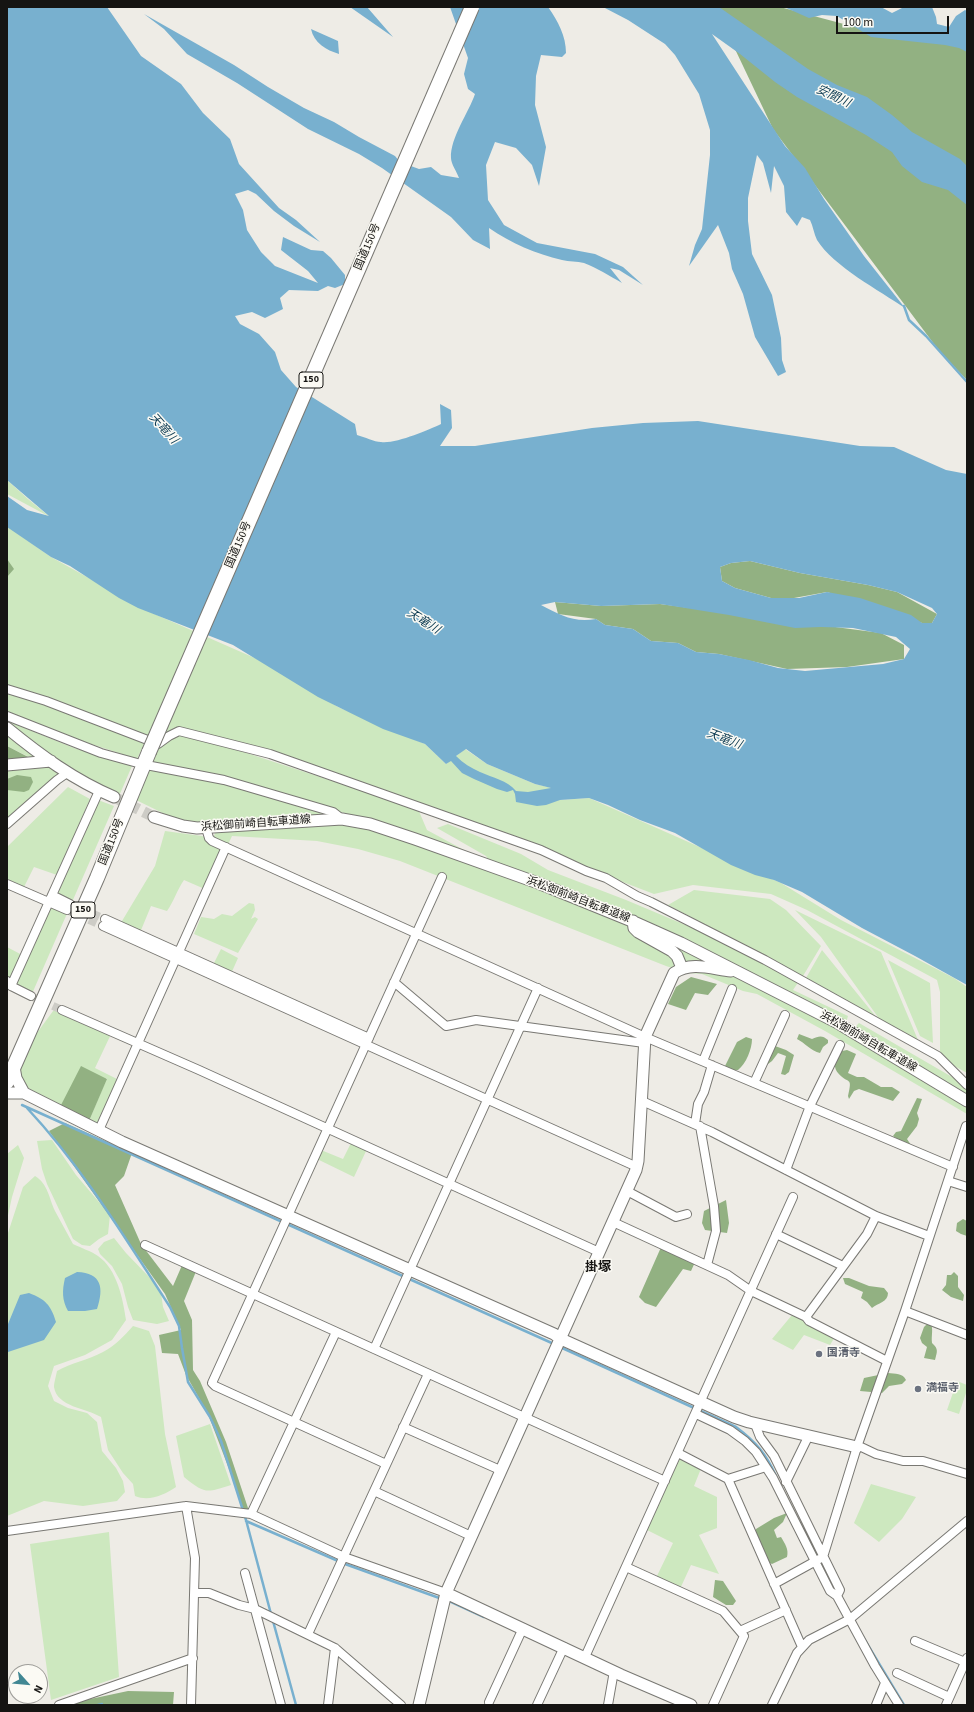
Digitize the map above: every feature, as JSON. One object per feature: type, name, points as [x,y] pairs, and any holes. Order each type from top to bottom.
[{"type":"highway","name":"国道150号","points":[[7,1082],[97,878],[146,758],[472,7]]},
{"type":"street","points":[[7,689],[46,701],[158,744],[169,736],[180,731],[270,754],[542,850],[586,871],[606,878],[637,896],[765,960],[938,1056],[967,1085]]},
{"type":"street","points":[[7,716],[74,744],[101,753],[146,758],[333,812],[342,819]]},
{"type":"street","points":[[7,728],[67,773],[99,791],[114,797]]},
{"type":"street","points":[[7,765],[50,761]]},
{"type":"street","points":[[7,824],[67,773]]},
{"type":"street","points":[[31,996],[9,984],[99,791]]},
{"type":"street","name":"浜松御前崎自転車道線","points":[[154,817],[183,826],[206,828],[342,819],[370,824],[415,839],[538,883],[633,921],[740,972],[836,1022],[967,1101]]},
{"type":"street","points":[[206,828],[209,838],[226,847],[538,988],[645,1040],[703,1061],[953,1167]]},
{"type":"street","points":[[99,1130],[226,847]]},
{"type":"street","points":[[386,1464],[215,1386],[212,1383],[290,1216],[442,877]]},
{"type":"street","points":[[7,884],[50,898],[68,907]]},
{"type":"street","points":[[633,921],[634,928],[638,932],[672,951],[678,956],[682,968]]},
{"type":"street","points":[[104,922],[368,1041],[487,1099],[637,1167]]},
{"type":"street","points":[[420,1705],[446,1593],[637,1167],[645,1040],[674,973],[682,968],[696,966],[740,972]]},
{"type":"street","points":[[394,982],[446,1026],[476,1020],[645,1040]]},
{"type":"street","points":[[374,1349],[538,988]]},
{"type":"street","points":[[703,1061],[732,989]]},
{"type":"street","points":[[62,1010],[599,1252]]},
{"type":"street","points":[[754,1083],[785,1015]]},
{"type":"street","points":[[786,1170],[810,1106],[840,1045]]},
{"type":"street","points":[[707,1265],[716,1231],[714,1206],[698,1125],[698,1104],[704,1092],[712,1065]]},
{"type":"street","points":[[14,1067],[16,1078],[24,1093]]},
{"type":"street","points":[[7,1093],[24,1093],[99,1130],[554,1334],[734,1417],[755,1424],[857,1446],[876,1454],[903,1461],[923,1461],[967,1474]]},
{"type":"street","points":[[642,1101],[698,1125],[876,1216],[929,1236]]},
{"type":"street","points":[[774,1584],[823,1557],[857,1446],[905,1311],[966,1126]]},
{"type":"street","points":[[948,1181],[967,1187]]},
{"type":"street","points":[[627,1191],[676,1217],[687,1214]]},
{"type":"street","points":[[585,1657],[794,1196]]},
{"type":"street","points":[[806,1317],[867,1234],[876,1216]]},
{"type":"street","points":[[613,1222],[728,1275],[751,1291],[806,1317],[809,1322],[887,1361]]},
{"type":"street","points":[[776,1234],[843,1266]]},
{"type":"street","points":[[145,1246],[665,1480]]},
{"type":"street","points":[[905,1311],[967,1335]]},
{"type":"street","points":[[251,1514],[336,1332]]},
{"type":"street","points":[[308,1634],[428,1374]]},
{"type":"street","points":[[696,1414],[730,1430],[745,1441],[756,1452],[766,1467],[830,1591],[837,1596],[885,1683],[899,1705]]},
{"type":"street","points":[[755,1424],[760,1437],[774,1456],[840,1590],[837,1596]]},
{"type":"street","points":[[403,1427],[500,1470]]},
{"type":"street","points":[[786,1482],[809,1435]]},
{"type":"street","points":[[678,1453],[728,1479],[802,1647]]},
{"type":"street","points":[[728,1479],[766,1467]]},
{"type":"street","points":[[374,1491],[471,1536]]},
{"type":"street","points":[[186,1506],[195,1558],[192,1705]]},
{"type":"street","points":[[7,1530],[186,1506],[251,1514],[344,1557],[446,1593],[691,1705]]},
{"type":"street","points":[[772,1705],[797,1653],[802,1647],[810,1640],[850,1619],[967,1521]]},
{"type":"street","points":[[626,1567],[723,1611],[744,1636],[713,1705]]},
{"type":"street","points":[[245,1573],[281,1705]]},
{"type":"street","points":[[195,1593],[209,1593],[255,1609],[335,1648],[401,1705]]},
{"type":"street","points":[[740,1631],[786,1610]]},
{"type":"street","points":[[489,1702],[522,1628]]},
{"type":"street","points":[[915,1641],[966,1660],[946,1705]]},
{"type":"street","points":[[537,1705],[564,1647]]},
{"type":"street","points":[[328,1705],[335,1648]]},
{"type":"street","points":[[59,1705],[193,1658]]},
{"type":"street","points":[[608,1705],[614,1671]]},
{"type":"street","points":[[897,1673],[950,1697]]},
{"type":"street","points":[[876,1705],[885,1683]]},
{"type":"green space","points":[[715,7],[780,7],[855,27],[967,46],[967,380],[940,352],[773,129]]},
{"type":"green space","points":[[7,480],[28,499],[50,517],[7,494]]},
{"type":"green space","points":[[7,526],[51,557],[150,612],[257,659],[338,707],[425,744],[446,764],[465,749],[487,764],[535,784],[552,788],[560,800],[589,798],[781,883],[841,920],[954,978],[967,987],[967,1073],[940,1058],[940,992],[937,980],[807,910],[771,894],[693,885],[654,894],[529,846],[262,752],[207,740],[418,809],[427,830],[473,855],[403,831],[238,780],[150,762],[146,740],[137,759],[85,742],[7,713]]},
{"type":"green space","points":[[7,559],[14,569],[7,577]]},
{"type":"green space","points":[[750,561],[800,573],[868,585],[897,592],[937,614],[932,623],[922,623],[827,592],[794,598],[771,598],[735,588],[722,581],[720,567],[731,563]]},
{"type":"green space","points":[[555,602],[601,606],[660,604],[881,633],[904,645],[904,659],[847,667],[787,669],[719,654],[696,652],[678,643],[651,641],[633,629],[605,625],[596,619],[558,614]]},
{"type":"green space","points":[[7,721],[74,748],[132,766],[119,796],[77,774]]},
{"type":"green space","points":[[7,734],[32,752],[35,760],[7,746]]},
{"type":"green space","points":[[7,746],[32,759],[7,761]]},
{"type":"green space","points":[[45,762],[64,775],[7,824],[7,765]]},
{"type":"green space","points":[[148,769],[228,785],[327,815],[205,824],[175,819],[136,800]]},
{"type":"green space","points":[[17,775],[31,777],[33,782],[29,790],[24,792],[7,790],[7,779]]},
{"type":"green space","points":[[68,787],[90,799],[57,875],[34,867],[24,887],[7,879],[7,847]]},
{"type":"green space","points":[[98,800],[114,806],[31,996],[7,981],[7,947],[24,956]]},
{"type":"green space","points":[[328,823],[366,828],[490,862],[486,856],[437,828],[448,824],[521,854],[548,870],[626,900],[695,929],[799,981],[793,990],[848,1016],[846,1023],[854,1028],[859,1023],[959,1081],[964,1077],[967,1079],[967,1114],[825,1031],[757,994],[743,991],[702,974],[688,973],[666,966],[400,861],[358,849],[317,841],[232,836],[207,890],[184,880],[167,911],[151,906],[139,935],[119,926],[155,866],[165,831],[202,836],[212,841],[216,831]]},
{"type":"green space","points":[[694,890],[770,899],[786,910],[821,946],[803,976],[668,905]]},
{"type":"green space","points":[[249,903],[254,904],[255,910],[251,919],[255,917],[258,919],[238,953],[194,934],[201,917],[214,919],[222,914],[232,916]]},
{"type":"green space","points":[[795,910],[881,952],[918,1040],[880,1020],[821,937]]},
{"type":"green space","points":[[221,949],[238,958],[230,976],[212,967]]},
{"type":"green space","points":[[822,950],[877,1018],[806,978]]},
{"type":"green space","points":[[888,960],[930,983],[933,1043],[920,1036]]},
{"type":"green space","points":[[691,977],[717,984],[708,995],[695,993],[686,1010],[668,1004],[676,987]]},
{"type":"green space","points":[[56,1007],[68,1015],[112,1032],[95,1068],[121,1081],[100,1128],[89,1121],[107,1078],[60,1107],[32,1092],[23,1082],[19,1070],[34,1037]]},
{"type":"green space","points":[[799,1034],[812,1039],[819,1037],[826,1038],[828,1043],[823,1047],[820,1053],[814,1051],[797,1039]]},
{"type":"green space","points":[[746,1037],[752,1039],[748,1056],[744,1064],[738,1070],[732,1070],[725,1066],[737,1042]]},
{"type":"green space","points":[[775,1046],[794,1055],[789,1072],[785,1075],[781,1074],[786,1056],[778,1053],[768,1064],[767,1060]]},
{"type":"green space","points":[[847,1050],[856,1054],[848,1073],[857,1077],[864,1077],[881,1087],[892,1087],[900,1092],[893,1101],[859,1089],[854,1091],[849,1099],[850,1083],[837,1071],[834,1057],[842,1051]]},
{"type":"green space","points":[[81,1066],[107,1079],[89,1121],[60,1107]]},
{"type":"green space","points":[[917,1098],[922,1099],[917,1113],[919,1119],[917,1126],[907,1139],[915,1151],[893,1136],[896,1132],[901,1131]]},
{"type":"green space","points":[[65,1123],[132,1153],[124,1176],[115,1185],[141,1244],[173,1286],[183,1263],[197,1269],[184,1301],[192,1320],[193,1370],[200,1381],[226,1442],[249,1511],[243,1510],[208,1414],[186,1375],[178,1354],[162,1353],[159,1335],[181,1330],[165,1294],[49,1131]]},
{"type":"green space","points":[[52,1140],[76,1175],[110,1215],[108,1234],[90,1246],[82,1245],[73,1239],[47,1184],[42,1169],[37,1141]]},
{"type":"green space","points":[[351,1143],[367,1149],[354,1177],[317,1159],[321,1150],[343,1159]]},
{"type":"green space","points":[[18,1145],[24,1158],[12,1197],[7,1220],[7,1154]]},
{"type":"green space","points":[[35,1176],[43,1183],[55,1211],[73,1244],[95,1254],[105,1262],[114,1276],[121,1294],[126,1320],[112,1340],[85,1355],[54,1366],[48,1386],[54,1401],[68,1408],[87,1413],[97,1422],[102,1451],[116,1468],[123,1481],[125,1492],[117,1501],[83,1506],[44,1501],[7,1516],[7,1236],[23,1187]]},
{"type":"green space","points":[[726,1200],[729,1223],[727,1233],[705,1230],[702,1223],[704,1211]]},
{"type":"green space","points":[[963,1219],[967,1221],[967,1236],[956,1231],[957,1223]]},
{"type":"green space","points":[[114,1238],[153,1281],[161,1293],[163,1307],[169,1321],[157,1324],[133,1320],[122,1284],[112,1266],[100,1254],[98,1249],[104,1242]]},
{"type":"green space","points":[[662,1245],[696,1260],[691,1271],[683,1269],[656,1307],[645,1303],[639,1297]]},
{"type":"green space","points":[[954,1272],[958,1276],[958,1287],[964,1295],[963,1301],[951,1297],[942,1290],[946,1285],[947,1275],[951,1275]]},
{"type":"green space","points":[[843,1278],[849,1278],[869,1286],[884,1288],[888,1293],[888,1296],[885,1300],[872,1308],[861,1298],[863,1292],[845,1284]]},
{"type":"green space","points":[[792,1315],[836,1335],[830,1345],[804,1335],[793,1350],[772,1339]]},
{"type":"green space","points":[[930,1321],[932,1329],[932,1343],[936,1347],[937,1351],[935,1360],[924,1358],[927,1347],[922,1343],[920,1338],[924,1327]]},
{"type":"green space","points":[[133,1326],[149,1331],[155,1346],[165,1434],[176,1487],[166,1493],[151,1498],[140,1498],[135,1496],[133,1484],[123,1473],[108,1450],[101,1417],[66,1403],[56,1394],[54,1387],[57,1371],[107,1350]]},
{"type":"green space","points":[[888,1373],[901,1375],[906,1380],[902,1384],[889,1386],[882,1393],[860,1391],[864,1378]]},
{"type":"green space","points":[[957,1381],[967,1385],[967,1390],[959,1414],[947,1410]]},
{"type":"green space","points":[[210,1424],[231,1485],[216,1490],[206,1490],[197,1487],[184,1477],[176,1436]]},
{"type":"green space","points":[[680,1454],[702,1466],[694,1486],[717,1497],[717,1528],[699,1535],[719,1574],[691,1565],[679,1591],[655,1580],[673,1543],[647,1530]]},
{"type":"green space","points":[[871,1484],[916,1497],[902,1519],[879,1542],[854,1523]]},
{"type":"green space","points":[[787,1513],[783,1522],[774,1530],[777,1538],[781,1537],[785,1544],[787,1549],[787,1557],[772,1564],[768,1562],[753,1537],[756,1529],[774,1518]]},
{"type":"green space","points":[[109,1532],[119,1677],[51,1700],[48,1664],[46,1664],[30,1544]]},
{"type":"green space","points":[[715,1580],[723,1581],[736,1601],[733,1605],[726,1605],[713,1597]]},
{"type":"green space","points":[[128,1691],[174,1692],[173,1705],[62,1705]]},
{"type":"water","name":"天竜川","points":[[7,7],[107,7],[141,56],[181,84],[203,113],[230,139],[239,164],[279,208],[296,220],[320,242],[294,226],[274,211],[256,194],[248,190],[235,194],[243,210],[247,230],[261,252],[275,266],[318,283],[308,271],[281,250],[283,237],[311,250],[323,251],[345,275],[345,284],[335,288],[328,286],[318,291],[289,290],[280,298],[283,309],[265,318],[252,312],[235,316],[240,324],[259,334],[275,352],[281,370],[296,387],[355,424],[357,435],[375,441],[387,442],[403,439],[420,433],[441,424],[440,404],[451,410],[452,428],[440,446],[475,446],[592,428],[643,423],[698,421],[860,446],[894,447],[946,470],[967,474],[967,985],[862,928],[802,892],[774,880],[755,875],[731,865],[675,833],[640,820],[608,805],[589,798],[560,800],[546,805],[537,806],[516,802],[513,790],[507,792],[497,789],[462,773],[451,761],[446,764],[425,744],[383,729],[318,697],[233,645],[138,608],[119,598],[70,566],[51,557],[7,527],[7,496],[27,510],[49,516],[7,480]],"holes":[[[750,561],[800,573],[868,585],[897,592],[932,608],[937,614],[932,623],[922,623],[911,615],[860,598],[827,592],[799,598],[771,598],[735,588],[722,581],[720,567],[731,563]],[[555,602],[601,606],[660,604],[729,615],[795,628],[853,628],[896,637],[910,649],[904,659],[883,664],[805,671],[778,668],[719,654],[696,652],[678,643],[651,641],[633,629],[605,625],[596,619],[574,619],[561,615],[541,605]],[[466,749],[487,764],[535,784],[551,788],[528,792],[516,791],[508,784],[470,767],[456,756]]]},
{"type":"water","points":[[350,7],[367,7],[393,37]]},
{"type":"water","points":[[450,7],[548,7],[561,29],[565,41],[566,53],[562,57],[541,55],[536,76],[535,105],[546,147],[539,186],[532,165],[516,148],[495,142],[486,165],[488,200],[504,225],[537,243],[595,254],[623,267],[643,285],[619,270],[610,268],[622,283],[584,263],[552,258],[533,251],[489,228],[490,249],[473,240],[451,217],[382,168],[359,154],[308,129],[237,83],[187,54],[164,29],[144,14],[234,65],[304,108],[334,122],[395,156],[400,162],[419,169],[431,167],[441,175],[459,178],[451,160],[451,150],[453,142],[475,94],[468,89],[464,74],[468,58]]},
{"type":"water","name":"安間川","points":[[603,7],[719,7],[808,69],[837,85],[867,97],[912,132],[960,159],[967,166],[967,205],[948,190],[922,182],[902,166],[892,152],[866,135],[797,97],[712,34],[785,146],[805,168],[824,199],[864,256],[905,308],[845,268],[824,250],[817,240],[810,220],[802,217],[797,226],[786,212],[784,186],[774,166],[771,193],[763,163],[757,155],[748,198],[748,221],[752,254],[772,295],[781,338],[782,360],[786,372],[778,376],[755,337],[743,294],[732,269],[729,253],[718,225],[689,266],[695,245],[702,229],[710,155],[710,130],[699,94],[675,55],[665,44],[628,20]]},
{"type":"water","points":[[784,7],[881,7],[892,13],[904,7],[932,7],[937,24],[949,27],[956,16],[965,10],[967,11],[967,52],[959,48],[945,45],[871,37],[837,16],[822,15],[809,18]]},
{"type":"water","points":[[311,29],[338,41],[339,54],[321,45],[315,38]]},
{"type":"water","points":[[77,1272],[92,1275],[99,1283],[100,1294],[97,1309],[68,1311],[63,1295],[65,1278]]},
{"type":"water","points":[[29,1293],[47,1303],[56,1322],[44,1340],[8,1352],[8,1324],[20,1295]]},
{"type":"waterway","points":[[904,306],[909,320],[926,336],[967,382]]},
{"type":"waterway","points":[[22,1105],[554,1344]]},
{"type":"waterway","points":[[27,1108],[67,1155],[103,1204],[170,1307],[179,1326],[188,1382],[210,1417],[221,1441],[246,1520],[271,1614]]},
{"type":"waterway","points":[[560,1347],[736,1427],[760,1449],[776,1476]]},
{"type":"waterway","points":[[246,1521],[345,1564],[442,1599]]},
{"type":"waterway","points":[[804,1530],[835,1589]]},
{"type":"waterway","points":[[447,1600],[484,1617]]},
{"type":"waterway","points":[[273,1621],[296,1705]]},
{"type":"waterway","points":[[863,1637],[904,1705]]},
{"type":"waterway","points":[[98,1705],[102,1704]]},
{"type":"tunnel","points":[[114,797],[154,817]]},
{"type":"tunnel","points":[[70,904],[105,919]]},
{"type":"tunnel","points":[[67,910],[103,926]]},
{"type":"tunnel","points":[[31,996],[62,1010]]},
{"type":"place","name":"国清寺","points":[[819,1354]]},
{"type":"place","name":"満福寺","points":[[918,1389]]},
{"type":"district","name":"掛塚","points":[[598,1268]]}]
